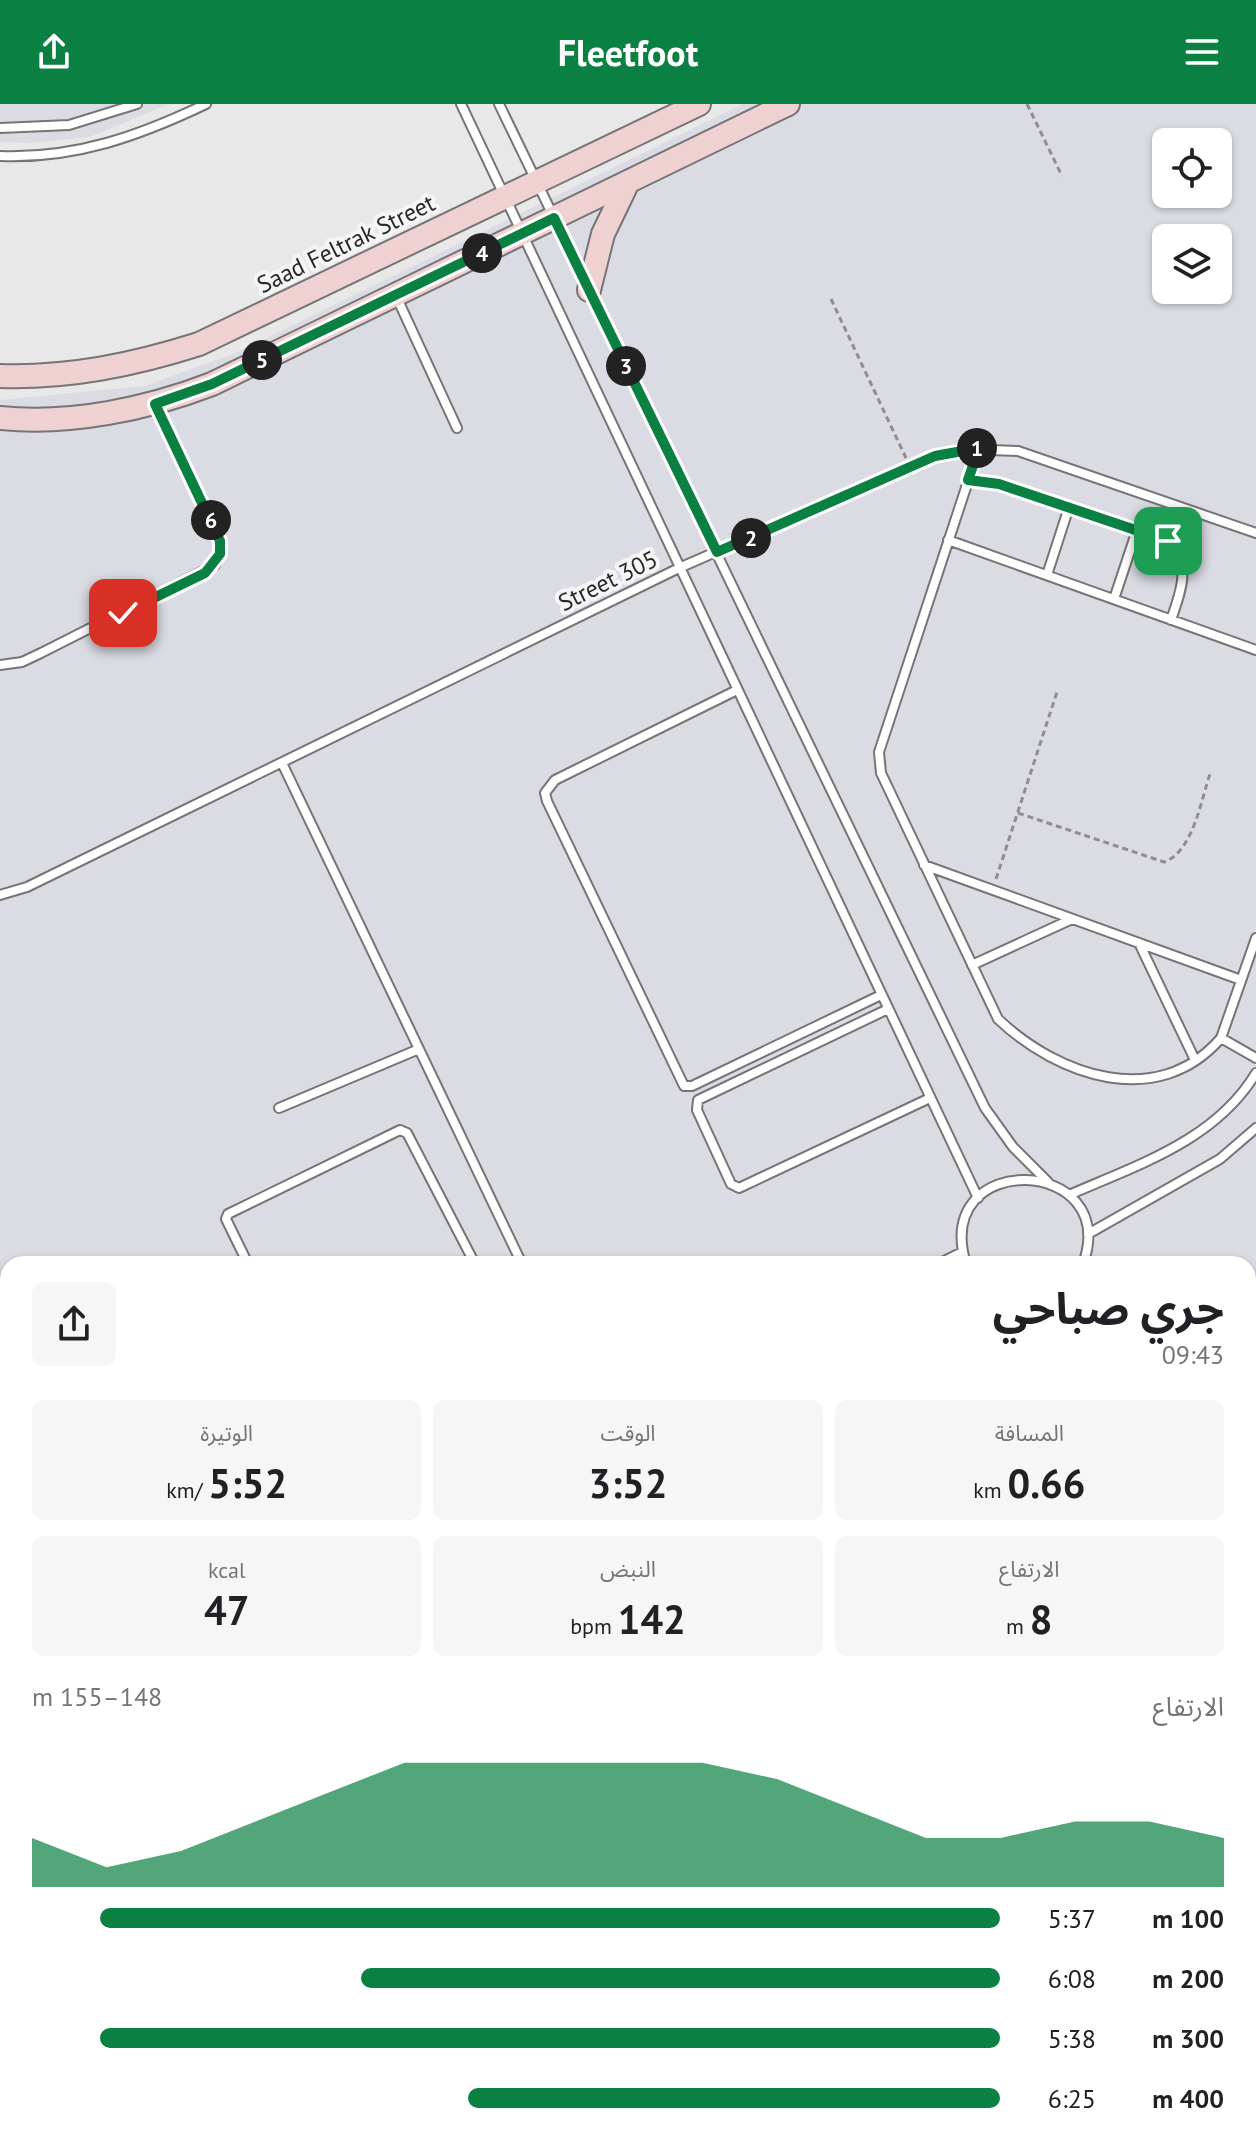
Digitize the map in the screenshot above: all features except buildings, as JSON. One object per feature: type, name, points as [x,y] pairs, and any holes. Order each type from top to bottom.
[{"type":"street","name":"Saad Feltrak Street","points":[[0,376],[87,372],[144,361],[199,344],[699,104]]},
{"type":"street","points":[[0,418],[79,416],[155,404],[212,384],[788,104]]},
{"type":"street","points":[[589,290],[603,234],[628,182]]},
{"type":"lane","points":[[0,128],[69,125],[137,104]]},
{"type":"lane","points":[[0,156],[69,153],[114,143],[206,104]]},
{"type":"lane","points":[[461,104],[978,1198]]},
{"type":"lane","points":[[499,104],[985,1108],[1013,1147],[1048,1182],[1069,1195],[1078,1207],[1088,1234],[1084,1256]]},
{"type":"lane","points":[[396,295],[457,428]]},
{"type":"lane","points":[[0,665],[22,662],[215,565],[220,554],[220,541],[155,404]]},
{"type":"lane","points":[[979,448],[879,752],[881,773],[998,1019],[1021,1041],[1071,1069],[1126,1081],[1153,1078],[1195,1060],[1221,1038],[1256,938]]},
{"type":"lane","name":"Street 305","points":[[0,895],[27,887],[679,568],[935,456],[979,448],[1018,451],[1256,533]]},
{"type":"lane","points":[[968,480],[999,484],[1168,541],[1179,553],[1184,567],[1183,583],[1171,620]]},
{"type":"lane","points":[[1047,575],[1069,507]]},
{"type":"lane","points":[[1114,599],[1137,530]]},
{"type":"lane","points":[[948,540],[1256,650]]},
{"type":"lane","points":[[737,690],[555,780],[545,793],[547,801],[684,1086],[692,1086],[881,995]]},
{"type":"lane","points":[[282,763],[518,1256]]},
{"type":"lane","points":[[924,865],[1241,980]]},
{"type":"lane","points":[[972,965],[1072,919]]},
{"type":"lane","points":[[1139,943],[1195,1060]]},
{"type":"lane","points":[[888,1009],[698,1100],[697,1110],[731,1184],[739,1188],[930,1098]]},
{"type":"lane","points":[[1221,1038],[1256,1058]]},
{"type":"lane","points":[[279,1108],[419,1049]]},
{"type":"lane","points":[[1069,1195],[1168,1151],[1199,1133],[1226,1110],[1256,1073]]},
{"type":"lane","points":[[1088,1234],[1220,1159],[1256,1128]]},
{"type":"lane","points":[[244,1256],[226,1219],[228,1214],[400,1130],[407,1133],[471,1256]]},
{"type":"lane","points":[[963,1256],[964,1223],[978,1198],[1010,1179],[1029,1178],[1048,1182]]},
{"type":"lane","points":[[954,1256],[962,1252]]},
{"type":"path","points":[[1027,104],[1062,176]]},
{"type":"path","points":[[831,299],[910,467]]},
{"type":"path","points":[[993,890],[1057,692]]},
{"type":"path","points":[[1018,813],[1164,862],[1176,858],[1184,847],[1210,774]]},
{"type":"shaded area","points":[[0,104],[169,104],[90,137],[30,143],[0,142]]},
{"type":"shaded area","points":[[743,104],[1256,104],[1256,1256],[0,1256],[0,400],[144,386],[236,353]]},
{"type":"route","points":[[123,613],[205,573],[215,565],[220,554],[220,541],[155,404],[212,384],[554,218],[717,552],[935,456],[979,448],[968,480],[999,484],[1168,541]]}]
